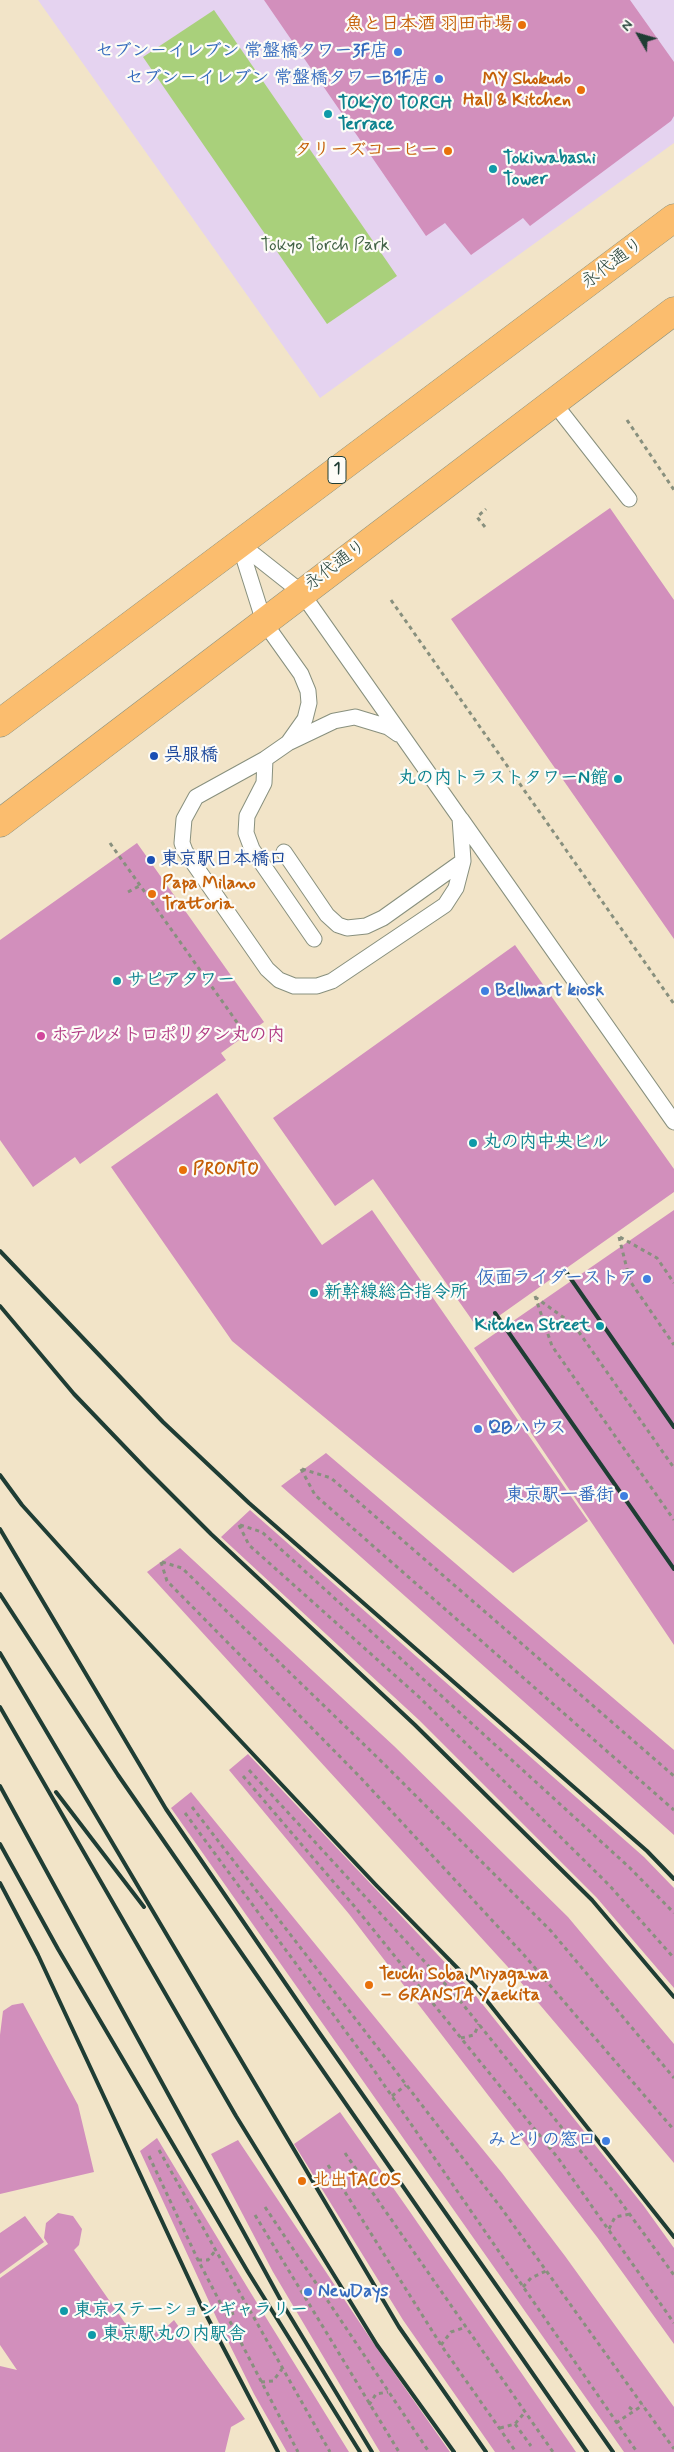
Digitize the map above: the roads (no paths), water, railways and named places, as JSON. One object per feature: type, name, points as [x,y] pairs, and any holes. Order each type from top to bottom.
[{"type":"highway","name":"永代通り","points":[[0,722],[674,218]]},
{"type":"highway","name":"永代通り","points":[[0,823],[301,592],[674,311]]},
{"type":"lane","points":[[554,403],[629,499]]},
{"type":"lane","points":[[239,543],[301,592],[674,1122]]},
{"type":"lane","points":[[239,543],[264,622],[302,674],[308,691],[309,703],[305,719],[288,743]]},
{"type":"lane","points":[[404,739],[388,727],[355,717],[334,721],[288,743],[265,759],[196,798],[184,819],[182,835],[185,850],[267,970],[279,980],[302,988],[332,981],[445,905],[456,888],[463,861],[460,818]]},
{"type":"lane","points":[[265,759],[264,783],[247,816],[246,833],[252,849],[314,939]]},
{"type":"lane","points":[[284,852],[327,915],[338,925],[347,928],[366,926],[382,918],[463,861]]},
{"type":"railway","points":[[0,1251],[163,1422],[249,1503],[647,1851],[674,1879]]},
{"type":"railway","points":[[564,1269],[674,1427]]},
{"type":"railway","points":[[0,1306],[74,1394],[146,1469],[211,1534],[415,1725],[592,1900],[674,1997]]},
{"type":"railway","points":[[495,1313],[674,1569]]},
{"type":"railway","points":[[0,1475],[22,1505],[95,1586],[376,1885],[476,1987],[674,2237]]},
{"type":"railway","points":[[0,1529],[166,1809],[318,2031],[613,2452]]},
{"type":"railway","points":[[0,1594],[118,1775],[587,2452]]},
{"type":"railway","points":[[0,1653],[399,2327],[486,2452]]},
{"type":"railway","points":[[0,1707],[236,2116],[377,2345],[454,2452]]},
{"type":"railway","points":[[0,1786],[285,2308],[372,2452]]},
{"type":"railway","points":[[56,1792],[144,1907]]},
{"type":"railway","points":[[0,1844],[58,1949],[248,2272],[360,2452]]},
{"type":"railway","points":[[0,1883],[38,1955],[201,2305],[278,2452]]},
{"type":"place","name":"魚と日本酒 羽田市場","points":[[522,25]]},
{"type":"place","name":"セブン－イレブン 常盤橋タワー3F店","points":[[398,52]]},
{"type":"place","name":"セブン－イレブン 常盤橋タワーB1F店","points":[[439,79]]},
{"type":"place","name":"MY Shokudo Hall & Kitchen","points":[[581,90]]},
{"type":"place","name":"TOKYO TORCH Terrace","points":[[328,114]]},
{"type":"place","name":"タリーズコーヒー","points":[[448,151]]},
{"type":"place","name":"Tokiwabashi Tower","points":[[493,169]]},
{"type":"place","name":"呉服橋","points":[[154,756]]},
{"type":"place","name":"丸の内トラストタワーN館","points":[[618,779]]},
{"type":"place","name":"東京駅日本橋口","points":[[151,860]]},
{"type":"place","name":"Papa Milano Trattoria","points":[[152,894]]},
{"type":"place","name":"サピアタワー","points":[[117,981]]},
{"type":"place","name":"Bellmart kiosk","points":[[485,991]]},
{"type":"place","name":"ホテルメトロポリタン丸の内","points":[[41,1036]]},
{"type":"place","name":"丸の内中央ビル","points":[[473,1143]]},
{"type":"place","name":"PRONTO","points":[[183,1170]]},
{"type":"place","name":"仮面ライダーストア","points":[[647,1279]]},
{"type":"place","name":"新幹線総合指令所","points":[[314,1293]]},
{"type":"place","name":"Kitchen Street","points":[[600,1326]]},
{"type":"place","name":"QBハウス","points":[[478,1429]]},
{"type":"place","name":"東京駅一番街","points":[[624,1496]]},
{"type":"place","name":"Teuchi Soba Miyagawa – GRANSTA Yaekita","points":[[369,1985]]},
{"type":"place","name":"みどりの窓口","points":[[606,2141]]},
{"type":"place","name":"北出TACOS","points":[[302,2181]]},
{"type":"place","name":"NewDays","points":[[308,2292]]},
{"type":"place","name":"東京ステーションギャラリー","points":[[64,2311]]},
{"type":"place","name":"東京駅丸の内駅舎","points":[[92,2335]]},
{"type":"park label","name":"Tokyo Torch Park","points":[[325,246]]}]
